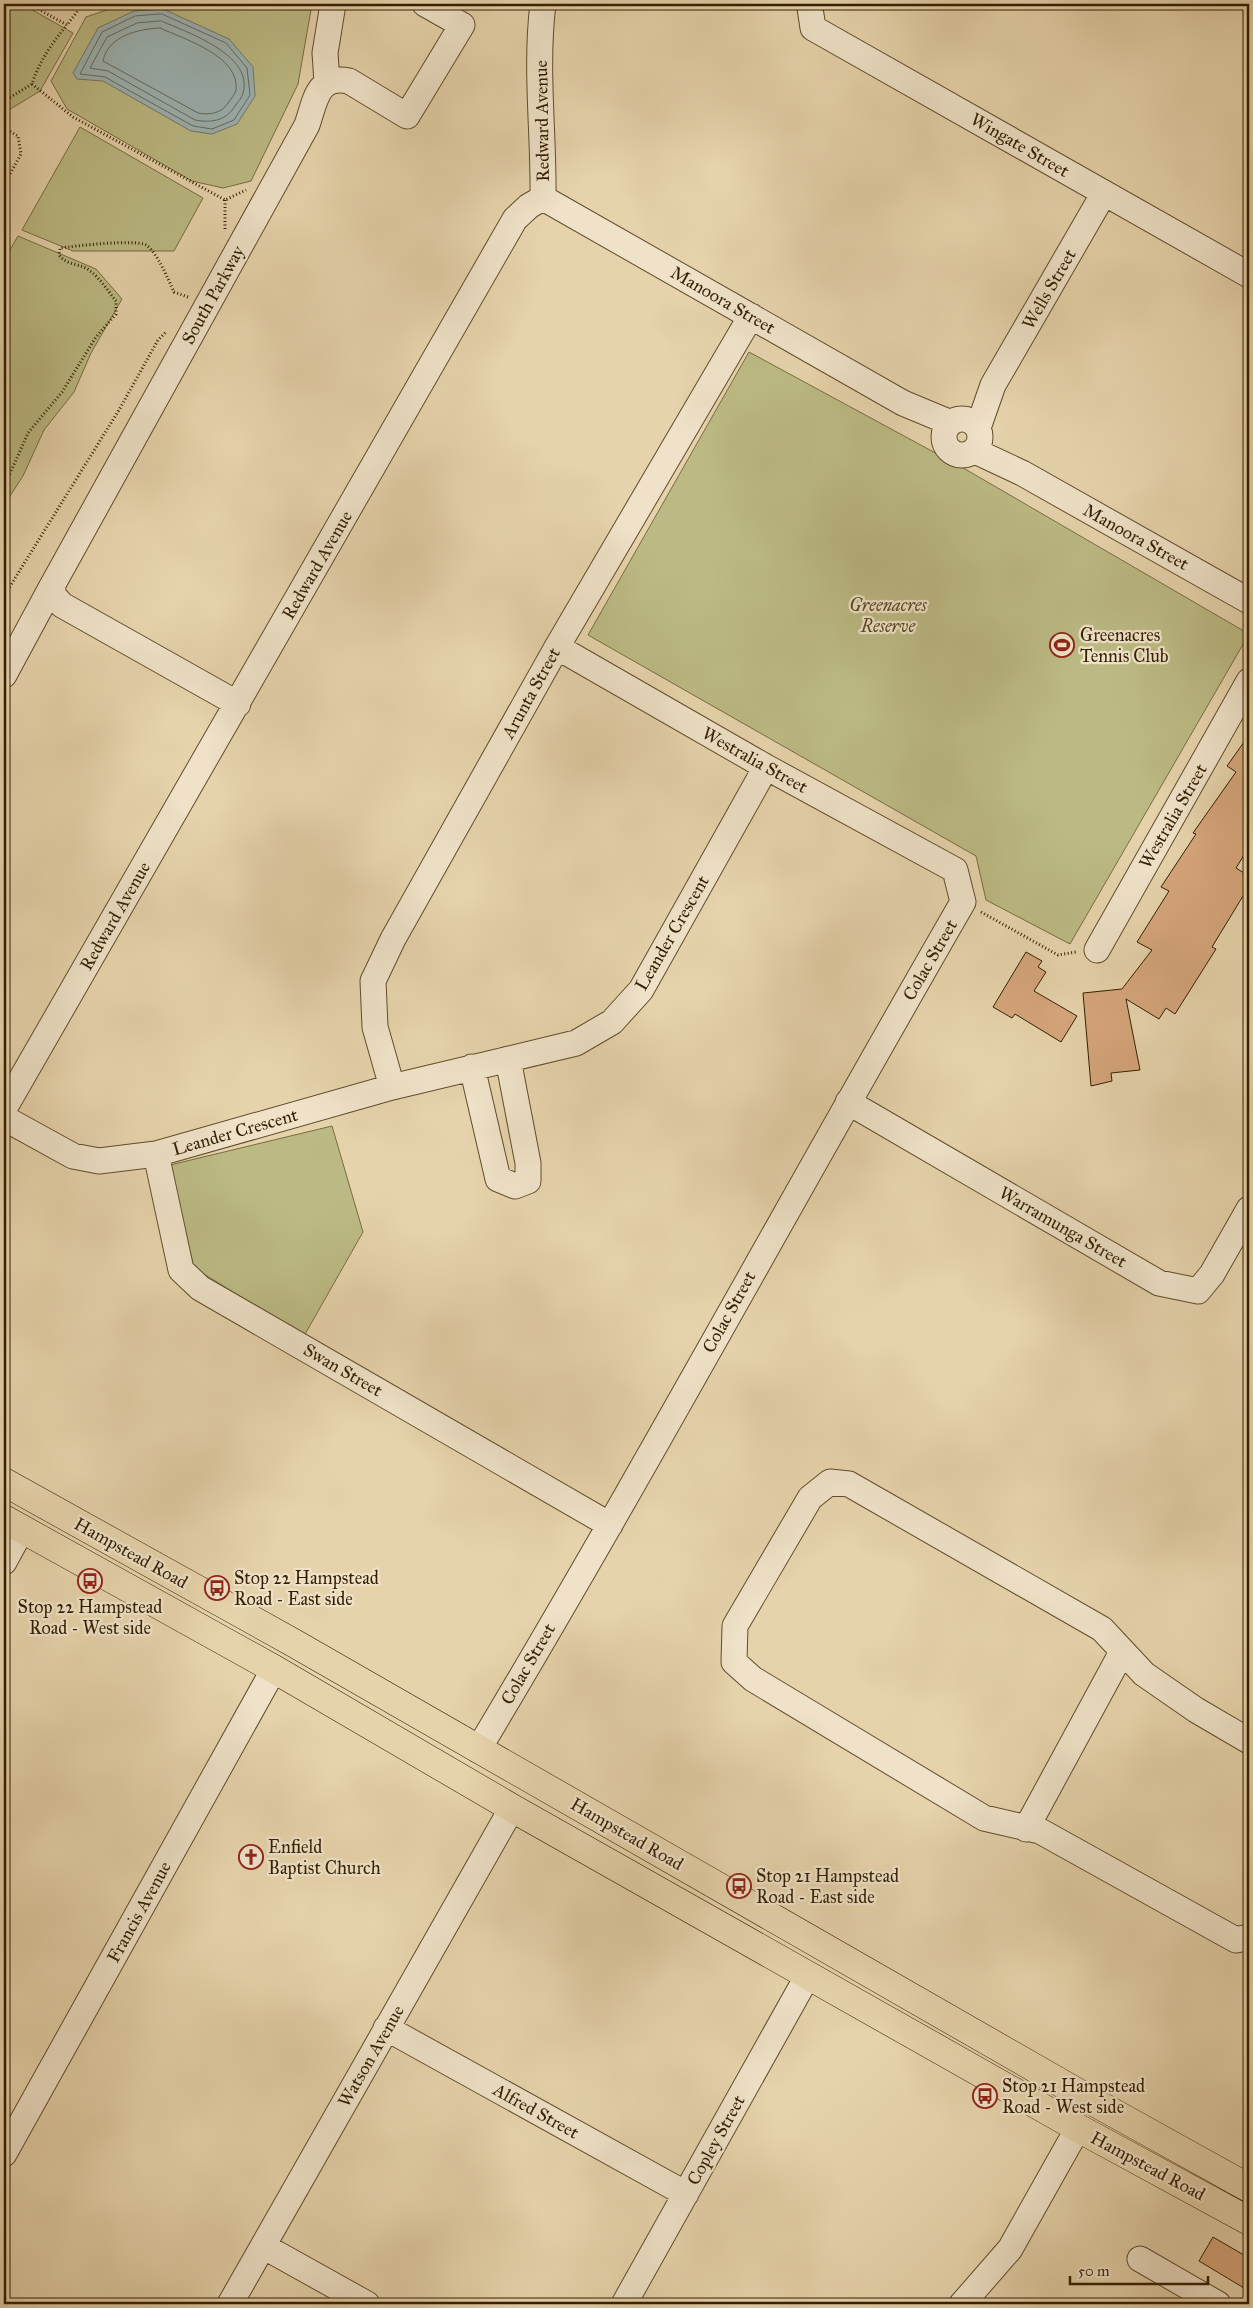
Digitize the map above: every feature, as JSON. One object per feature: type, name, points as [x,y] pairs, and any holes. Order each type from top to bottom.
[{"type":"highway","name":"Hampstead Road","points":[[4,1482],[292,1642],[1094,2102],[1249,2188]]},
{"type":"highway","points":[[13,1524],[38,1502]]},
{"type":"highway","name":"Hampstead Road","points":[[13,1524],[274,1669],[462,1777],[512,1808],[1078,2128],[1249,2221]]},
{"type":"highway","points":[[274,1669],[292,1642]]},
{"type":"highway","points":[[462,1777],[478,1750]]},
{"type":"highway","points":[[512,1808],[528,1778]]},
{"type":"highway","points":[[808,1975],[824,1946]]},
{"type":"highway","points":[[1078,2128],[1094,2102]]},
{"type":"street","points":[[333,4],[325,53],[327,82],[339,79],[349,81],[407,116],[462,25],[426,4]]},
{"type":"street","name":"Redward Avenue","points":[[4,1109],[515,219],[529,206],[542,198],[544,161],[540,96],[543,4]]},
{"type":"street","name":"Wingate Street","points":[[812,4],[810,8],[813,28],[1249,275]]},
{"type":"street","name":"South Parkway","points":[[4,675],[307,124],[317,93],[327,82]]},
{"type":"street","name":"Wells Street","points":[[965,432],[1104,193]]},
{"type":"street","name":"Manoora Street","points":[[542,198],[903,403],[965,432],[1022,473],[1249,601]]},
{"type":"street","name":"Arunta Street","points":[[392,1087],[375,1027],[373,980],[393,938],[557,647],[751,316]]},
{"type":"street","points":[[52,586],[54,596],[62,605],[238,704]]},
{"type":"street","name":"Westralia Street","points":[[557,647],[766,768],[955,870]]},
{"type":"street","name":"Westralia Street","points":[[1096,950],[1249,681]]},
{"type":"street","name":"Leander Crescent","points":[[4,1118],[73,1156],[99,1161],[156,1154],[392,1087],[576,1043],[612,1022],[641,990],[766,768]]},
{"type":"street","name":"Colac Street","points":[[478,1750],[610,1524],[963,902],[955,870]]},
{"type":"street","points":[[472,1067],[498,1178],[515,1186],[528,1181],[528,1163],[508,1059]]},
{"type":"street","name":"Warramunga Street","points":[[848,1102],[1159,1283],[1198,1291],[1212,1274],[1249,1208]]},
{"type":"street","name":"Swan Street","points":[[156,1154],[181,1270],[200,1288],[610,1524]]},
{"type":"street","points":[[1249,1741],[1196,1710],[1144,1674],[1102,1629],[849,1484],[830,1482],[810,1498],[735,1626],[734,1662],[753,1679],[984,1818],[1040,1831],[1236,1940],[1249,1937]]},
{"type":"street","points":[[4,1562],[13,1524]]},
{"type":"street","points":[[1026,1829],[1122,1652]]},
{"type":"street","name":"Francis Avenue","points":[[4,2154],[274,1669]]},
{"type":"street","name":"Watson Avenue","points":[[230,2304],[512,1808]]},
{"type":"street","name":"Copley Street","points":[[624,2304],[808,1975]]},
{"type":"street","name":"Alfred Street","points":[[386,2028],[686,2194]]},
{"type":"street","points":[[962,2304],[1010,2249],[1078,2128]]},
{"type":"street","points":[[263,2246],[367,2304]]},
{"type":"street","points":[[1140,2259],[1218,2304]]},
{"type":"path","points":[[29,4],[67,25]]},
{"type":"path","points":[[4,101],[32,84],[36,72],[50,49],[83,4]]},
{"type":"path","points":[[32,84],[73,117],[225,200]]},
{"type":"path","points":[[4,128],[18,136],[21,154],[4,184]]},
{"type":"path","points":[[225,200],[256,186],[269,193]]},
{"type":"path","points":[[225,200],[225,231]]},
{"type":"path","points":[[4,487],[28,433],[62,392],[96,336],[116,314],[116,300],[89,270],[63,261],[59,255],[60,248],[133,241],[146,245],[160,265],[174,292],[188,297]]},
{"type":"path","points":[[185,305],[192,289]]},
{"type":"path","points":[[4,596],[119,410],[158,340],[171,326]]},
{"type":"path","points":[[963,902],[1058,955],[1096,950]]},
{"type":"green space","points":[[4,4],[22,4],[73,33],[40,91],[4,113]]},
{"type":"green space","points":[[124,4],[211,4],[219,6],[221,4],[312,4],[298,84],[251,181],[223,188],[192,181],[67,109],[51,81],[86,17]]},
{"type":"green space","points":[[80,127],[203,198],[174,251],[73,251],[22,230]]},
{"type":"green space","points":[[18,236],[96,269],[122,299],[91,353],[74,392],[44,430],[23,476],[8,499],[4,494],[4,260]]},
{"type":"green space","name":"Greenacres Reserve","points":[[749,352],[965,469],[1249,634],[1070,944],[986,900],[976,856],[588,635]]},
{"type":"green space","points":[[332,1126],[363,1232],[304,1336],[194,1268],[170,1165]]},
{"type":"water","points":[[163,9],[229,39],[253,67],[255,96],[237,124],[212,134],[191,131],[103,81],[77,79],[73,73],[98,28],[134,11]]},
{"type":"building","points":[[1249,735],[1249,847],[1236,868],[1249,876],[1249,899],[1243,896],[1212,947],[1216,949],[1175,1014],[1166,1008],[1159,1019],[1126,999],[1140,1070],[1111,1073],[1112,1081],[1091,1086],[1083,993],[1122,989],[1152,950],[1137,942],[1169,891],[1161,887],[1196,834],[1193,833],[1236,772],[1227,766]]},
{"type":"building","points":[[1026,952],[1042,961],[1038,967],[1046,972],[1034,991],[1077,1016],[1061,1042],[1015,1014],[1012,1018],[993,1007]]},
{"type":"building","points":[[1213,2237],[1249,2258],[1249,2291],[1199,2261]]},
{"type":"place","name":"Greenacres Tennis Club","points":[[1062,645]]},
{"type":"place","name":"Stop 22 Hampstead Road - West side","points":[[90,1581]]},
{"type":"place","name":"Stop 22 Hampstead Road - East side","points":[[217,1588]]},
{"type":"place","name":"Enfield Baptist Church","points":[[251,1857]]},
{"type":"place","name":"Stop 21 Hampstead Road - East side","points":[[739,1886]]},
{"type":"place","name":"Stop 21 Hampstead Road - West side","points":[[985,2096]]}]
